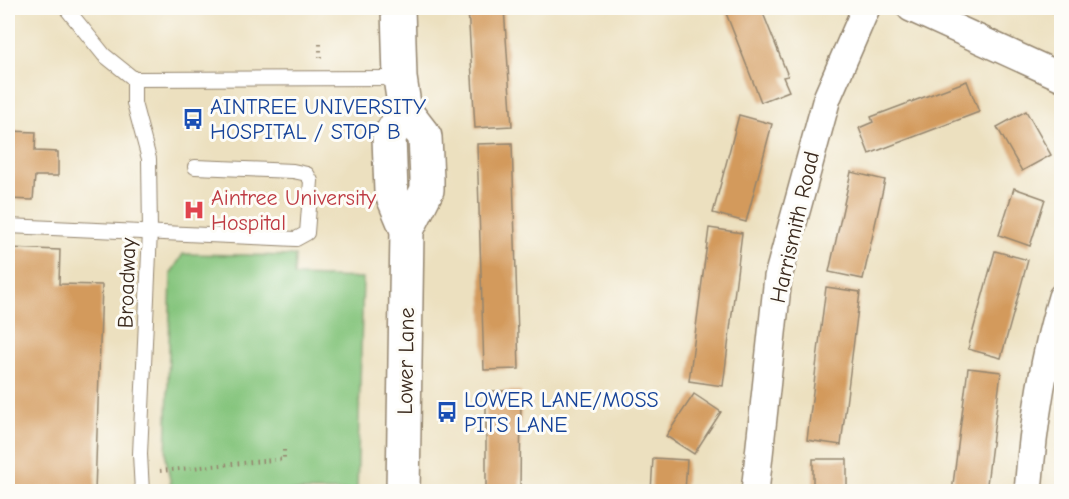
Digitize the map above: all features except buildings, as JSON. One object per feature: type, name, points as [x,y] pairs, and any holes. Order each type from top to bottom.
[{"type":"street","name":"Lower Lane","points":[[398,8],[400,78],[405,111],[425,137],[427,190],[407,230],[403,492]]},
{"type":"street","name":"Harrismith Road","points":[[755,492],[778,277],[827,98],[866,8]]},
{"type":"street","points":[[911,8],[1062,77]]},
{"type":"street","points":[[1028,492],[1031,456],[1054,323],[1062,297]]},
{"type":"lane","points":[[66,8],[104,55],[134,79],[400,78]]},
{"type":"lane","name":"Broadway","points":[[134,79],[134,103],[149,159],[150,231],[140,454],[142,492]]},
{"type":"lane","points":[[8,226],[296,239],[307,233],[311,181],[307,174],[293,171],[195,167]]},
{"type":"path","points":[[142,473],[284,459],[284,450]]},
{"type":"green space","points":[[183,254],[295,256],[294,276],[363,278],[357,491],[172,491],[166,459],[171,273]]},
{"type":"place","name":"AINTREE UNIVERSITY HOSPITAL / STOP B","points":[[193,119]]},
{"type":"place","name":"Aintree University Hospital","points":[[194,210]]},
{"type":"place","name":"LOWER LANE/MOSS PITS LANE","points":[[447,412]]}]
